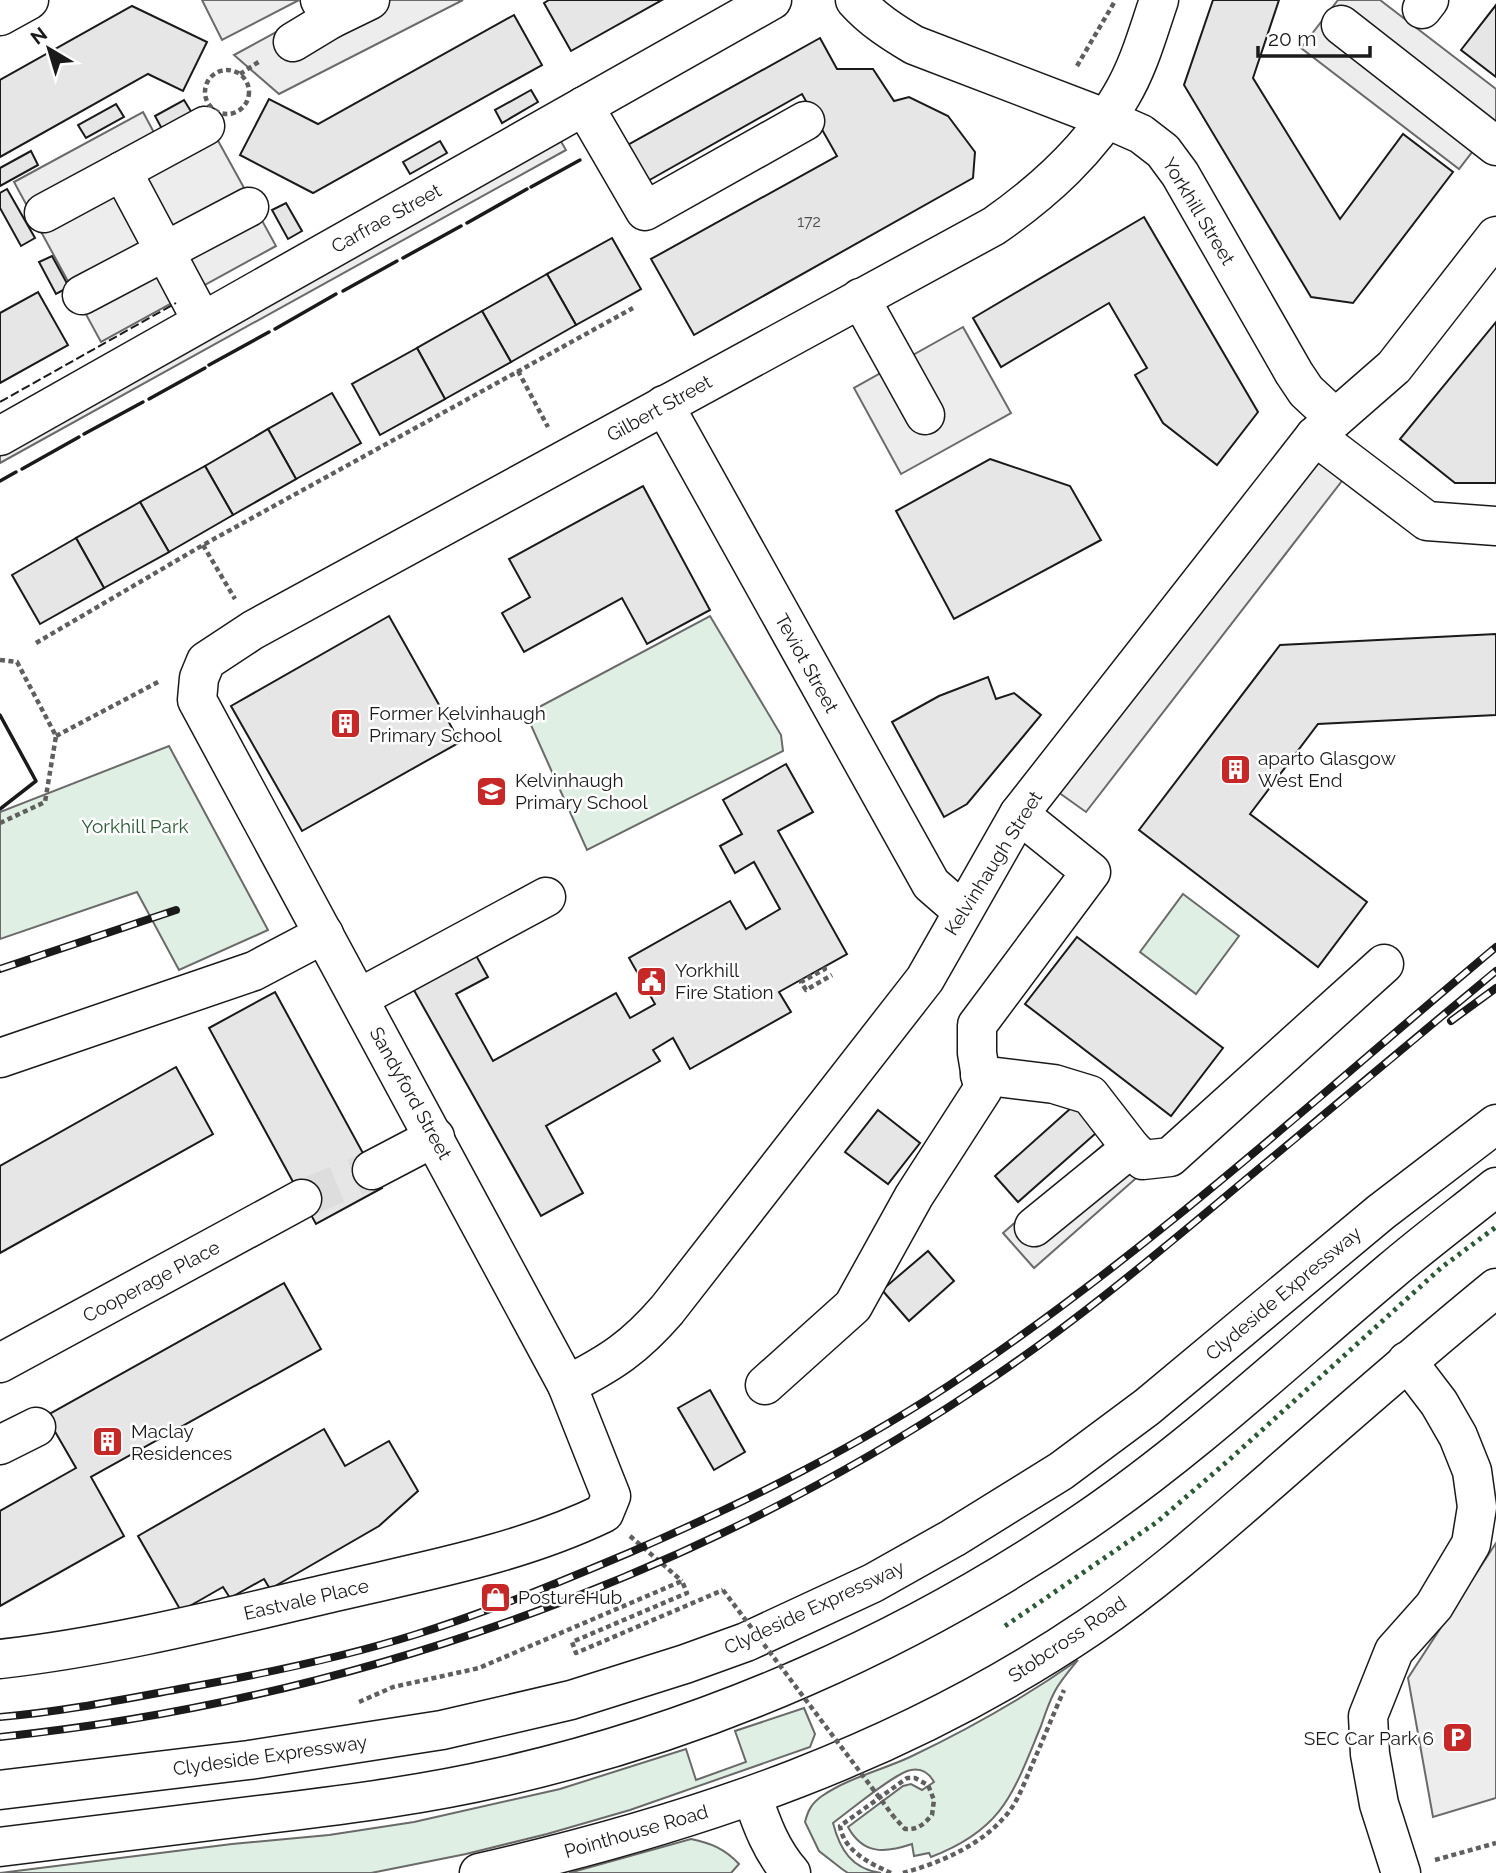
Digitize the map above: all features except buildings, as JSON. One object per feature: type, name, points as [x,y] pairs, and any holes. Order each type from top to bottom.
[{"type":"street","points":[[0,16],[29,0]]},
{"type":"street","points":[[293,42],[325,10],[370,0]]},
{"type":"street","name":"Carfrae Street","points":[[0,436],[772,0]]},
{"type":"street","name":"Yorkhill Street","points":[[855,0],[892,32],[914,45],[1107,119],[1153,143],[1172,162],[1325,427],[1427,521],[1496,526]]},
{"type":"street","name":"Gilbert Street","points":[[183,678],[253,630],[994,226],[1041,191],[1067,166],[1107,119],[1132,74],[1159,0]]},
{"type":"street","points":[[1341,25],[1496,146]]},
{"type":"street","points":[[584,106],[645,211],[805,121]]},
{"type":"street","points":[[44,213],[205,126]]},
{"type":"street","points":[[122,171],[202,321]]},
{"type":"street","points":[[82,295],[249,206]]},
{"type":"street","name":"Kelvinhaugh Street","points":[[567,1385],[608,1364],[629,1349],[667,1310],[925,979],[1019,814],[1325,427],[1394,367],[1496,236]]},
{"type":"street","points":[[860,299],[925,415]]},
{"type":"street","name":"Teviot Street","points":[[664,405],[931,884],[962,911]]},
{"type":"street","name":"Sandyford Street","points":[[183,678],[435,1137],[567,1385],[611,1496],[604,1513]]},
{"type":"street","points":[[765,1385],[853,1306],[914,1196],[983,1089],[977,1053],[977,1025],[1091,872],[1019,814]]},
{"type":"street","points":[[359,998],[546,897]]},
{"type":"street","points":[[0,1058],[254,971],[324,934]]},
{"type":"street","points":[[980,1075],[1054,1084],[1090,1095],[1143,1160],[1170,1157],[1384,964]]},
{"type":"street","name":"Clydeside Expressway","points":[[0,1790],[249,1760],[442,1730],[571,1700],[685,1664],[757,1637],[873,1583],[953,1538],[1061,1471],[1147,1407],[1371,1221],[1496,1124]]},
{"type":"street","points":[[372,1170],[435,1137]]},
{"type":"street","points":[[1034,1227],[1131,1148]]},
{"type":"street","points":[[0,1847],[385,1799],[501,1777],[601,1750],[709,1716],[790,1683],[883,1640],[951,1603],[1113,1502],[1177,1455],[1392,1270],[1496,1187]]},
{"type":"street","name":"Cooperage Place","points":[[0,1363],[302,1199]]},
{"type":"street","name":"Stobcross Road","points":[[752,1796],[854,1756],[920,1726],[989,1691],[1092,1625],[1188,1551],[1407,1361],[1496,1288]]},
{"type":"street","points":[[1401,1871],[1379,1804],[1370,1754],[1368,1716],[1394,1651],[1434,1606],[1471,1544],[1477,1507],[1472,1471],[1458,1436],[1439,1403],[1407,1361]]},
{"type":"street","points":[[0,1445],[36,1427]]},
{"type":"street","name":"Eastvale Place","points":[[0,1659],[39,1655],[180,1628],[491,1555],[567,1531],[604,1513]]},
{"type":"street","points":[[752,1796],[768,1842],[791,1873]]},
{"type":"street","name":"Pointhouse Road","points":[[479,1873],[659,1826],[752,1796]]},
{"type":"path","points":[[1057,100],[1116,0]]},
{"type":"path","points":[[36,643],[203,545],[633,308]]},
{"type":"path","points":[[518,372],[566,459]]},
{"type":"path","points":[[203,545],[253,630]]},
{"type":"path","points":[[0,660],[17,662],[56,736],[45,802],[0,822]]},
{"type":"path","points":[[56,736],[183,678]]},
{"type":"path","points":[[826,968],[801,982],[806,990],[832,975]]},
{"type":"path","points":[[604,1513],[682,1581],[687,1593],[572,1642],[576,1653],[723,1590],[894,1817],[905,1829],[918,1828],[932,1815],[934,1800],[923,1780],[915,1778],[900,1782],[869,1806],[839,1826],[841,1836],[854,1851],[891,1873]]},
{"type":"path","points":[[357,1703],[393,1687],[479,1668],[682,1581]]},
{"type":"path","points":[[903,1873],[970,1847],[1009,1811],[1020,1793],[1064,1689],[1070,1682]]},
{"type":"path","points":[[1401,1871],[1496,1843]]},
{"type":"green space","points":[[710,616],[781,735],[783,751],[587,850],[526,714]]},
{"type":"green space","name":"Yorkhill Park","points":[[169,746],[268,930],[179,970],[137,892],[0,939],[0,812]]},
{"type":"green space","points":[[1183,894],[1239,936],[1196,994],[1140,952]]},
{"type":"green space","points":[[1078,1660],[1053,1695],[1013,1790],[991,1821],[975,1834],[931,1857],[929,1853],[914,1856],[912,1844],[893,1849],[876,1849],[861,1843],[854,1836],[848,1827],[903,1786],[911,1784],[922,1790],[934,1782],[925,1772],[911,1770],[872,1793],[833,1823],[839,1842],[849,1857],[862,1867],[881,1873],[848,1873],[819,1851],[805,1822],[811,1807],[822,1796],[954,1735],[1017,1700]]},
{"type":"green space","points":[[804,1708],[815,1734],[810,1747],[630,1810],[466,1854],[371,1873],[0,1873],[232,1844],[329,1835],[414,1822],[560,1789],[686,1749],[696,1780],[746,1762],[735,1731]]},
{"type":"green space","points":[[691,1839],[717,1847],[739,1864],[731,1873],[569,1873]]},
{"type":"shaded area","points":[[202,0],[299,0],[222,40]]},
{"type":"shaded area","points":[[311,0],[463,0],[279,94],[234,55],[315,11]]},
{"type":"shaded area","points":[[1338,0],[1380,0],[1496,89],[1496,121],[1459,169],[1301,48]]},
{"type":"shaded area","points":[[143,112],[159,142],[205,117],[276,246],[101,342],[14,182]]},
{"type":"shaded area","points":[[559,138],[566,150],[0,463],[0,448]]},
{"type":"shaded area","points":[[963,327],[1011,413],[901,474],[854,388]]},
{"type":"shaded area","points":[[1306,447],[1345,477],[1086,812],[1044,782]]},
{"type":"shaded area","points":[[1111,1138],[1142,1173],[1034,1268],[1003,1233]]},
{"type":"shaded area","name":"SEC Car Park 6","points":[[1496,1543],[1496,1798],[1433,1817],[1408,1678]]},
{"type":"tunnel","points":[[302,1199],[372,1170]]},
{"type":"railway","points":[[0,969],[176,910]]},
{"type":"railway","points":[[0,1717],[90,1705],[238,1678],[385,1644],[496,1607],[631,1552],[803,1471],[885,1425],[966,1374],[1104,1274],[1236,1168],[1496,947]]},
{"type":"railway","points":[[0,1737],[128,1720],[256,1695],[382,1662],[507,1622],[629,1575],[748,1521],[863,1459],[1008,1368],[1108,1293],[1496,971]]},
{"type":"railway","points":[[1451,1021],[1496,988]]},
{"type":"hedge","points":[[1005,1626],[1157,1522],[1442,1267],[1496,1227]]},
{"type":"fence","points":[[0,402],[176,303]]},
{"type":"wall","points":[[531,187],[580,160]]},
{"type":"wall","points":[[467,223],[527,189]]},
{"type":"wall","points":[[403,258],[461,226]]},
{"type":"wall","points":[[343,291],[397,261]]},
{"type":"wall","points":[[275,329],[336,294]]},
{"type":"wall","points":[[209,365],[269,332]]},
{"type":"wall","points":[[149,399],[205,368]]},
{"type":"wall","points":[[84,434],[143,402]]},
{"type":"wall","points":[[22,469],[79,437]]},
{"type":"wall","points":[[0,481],[16,472]]},
{"type":"wall","points":[[0,715],[36,781],[0,809]]},
{"type":"place","name":"Former Kelvinhaugh Primary School","points":[[346,724]]},
{"type":"place","name":"aparto Glasgow West End","points":[[1235,769]]},
{"type":"place","name":"Kelvinhaugh Primary School","points":[[492,791]]},
{"type":"place","name":"Yorkhill Fire Station","points":[[652,981]]},
{"type":"place","name":"Maclay Residences","points":[[108,1442]]},
{"type":"place","name":"PostureHub","points":[[495,1597]]},
{"type":"place","name":"SEC Car Park 6","points":[[1457,1738]]}]
